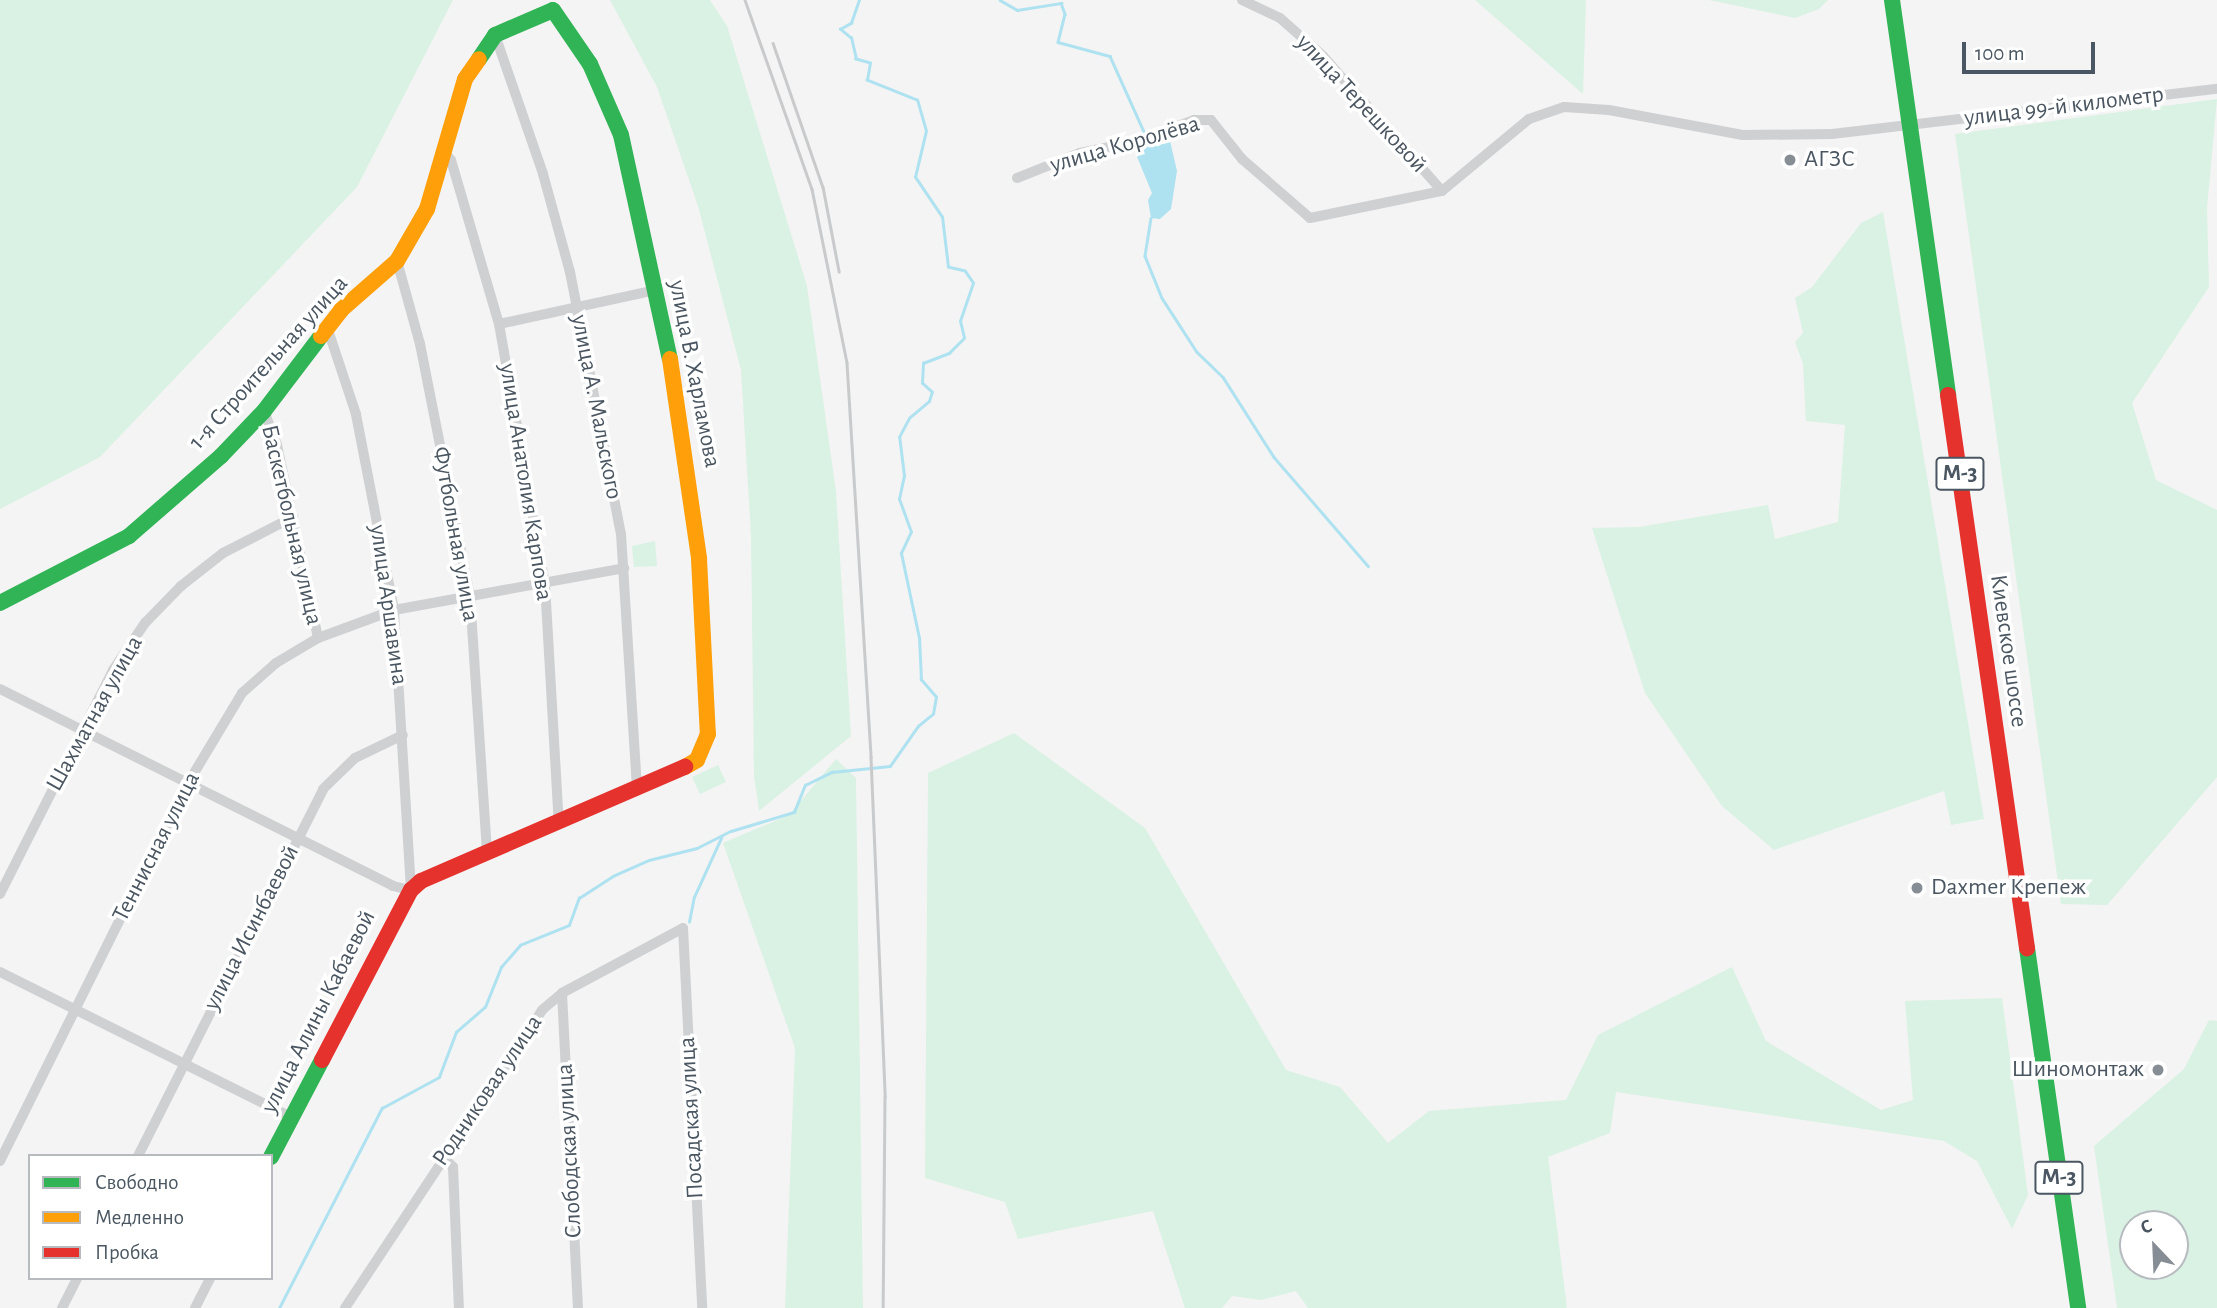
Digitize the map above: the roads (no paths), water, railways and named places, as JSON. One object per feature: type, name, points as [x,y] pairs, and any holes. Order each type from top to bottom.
[{"type":"main road","name":"Киевское шоссе","points":[[1892,0],[2078,1308]]},
{"type":"main road","name":"улица В. Харламова","points":[[411,890],[421,881],[637,792],[697,760],[710,720],[690,471],[656,290],[621,135],[590,64],[553,10],[495,35]]},
{"type":"main road","name":"1-я Строительная улица","points":[[0,603],[129,536],[221,456],[264,411],[327,327],[397,261],[427,209],[442,150],[465,79],[495,35]]},
{"type":"main road","name":"улица Алины Кабаевой","points":[[272,1154],[411,890]]},
{"type":"street","name":"улица Терешковой","points":[[1242,0],[1280,18],[1323,56],[1441,191]]},
{"type":"street","name":"улица А. Мальского","points":[[495,35],[544,174],[576,309],[624,568],[637,792]]},
{"type":"street","name":"улица 99-й километр","points":[[1441,191],[1529,119],[1564,107],[1609,110],[1743,135],[1864,132],[2217,89]]},
{"type":"street","name":"улица Королёва","points":[[1017,178],[1080,153],[1138,141],[1195,120],[1211,120],[1242,159],[1310,218],[1441,191]]},
{"type":"street","name":"улица Анатолия Карпова","points":[[442,150],[451,160],[499,324],[545,583],[559,824]]},
{"type":"street","name":"Футбольная улица","points":[[397,261],[420,344],[470,596],[487,854]]},
{"type":"street","points":[[499,324],[656,290]]},
{"type":"street","name":"улица Аршавина","points":[[327,327],[356,414],[394,610],[411,890]]},
{"type":"street","name":"Баскетбольная улица","points":[[264,411],[277,445],[318,638]]},
{"type":"street","name":"Шахматная улица","points":[[0,894],[113,670],[145,623],[181,586],[223,553],[293,517]]},
{"type":"street","name":"Теннисная улица","points":[[0,1161],[188,783],[242,693],[276,663],[318,638],[394,610],[624,568]]},
{"type":"street","points":[[0,688],[299,836],[393,886],[411,890]]},
{"type":"street","name":"улица Исинбаевой","points":[[139,1154],[323,789],[337,772],[380,742],[403,734]]},
{"type":"street","name":"Родниковая улица","points":[[345,1308],[542,1010],[562,993],[683,928]]},
{"type":"street","name":"Посадская улица","points":[[683,928],[702,1308]]},
{"type":"street","points":[[0,972],[291,1117]]},
{"type":"street","name":"Слободская улица","points":[[562,993],[578,1308]]},
{"type":"street","points":[[443,1157],[453,1167],[459,1308]]},
{"type":"street","points":[[62,1308],[75,1280]]},
{"type":"street","points":[[195,1308],[209,1280]]},
{"type":"water","points":[[1157,138],[1170,141],[1177,171],[1171,209],[1160,219],[1151,218],[1148,200],[1152,193],[1135,152],[1136,147]]},
{"type":"waterway","points":[[279,1308],[382,1108],[439,1077],[456,1032],[485,1007],[501,967],[520,945],[569,925],[579,898],[613,876],[649,860],[697,848],[731,831],[794,812],[805,785],[832,772],[890,766],[918,726],[933,714],[936,697],[921,680],[919,638],[901,553],[911,532],[899,499],[904,476],[899,437],[909,418],[929,401],[932,392],[922,383],[923,363],[949,353],[964,338],[960,321],[973,283],[965,271],[948,267],[942,217],[915,177],[926,131],[917,100],[867,80],[870,63],[856,59],[851,38],[840,29],[851,23],[859,0]]},
{"type":"waterway","points":[[1000,0],[1017,10],[1061,3],[1065,14],[1058,42],[1110,56],[1146,136]]},
{"type":"waterway","points":[[1151,218],[1145,256],[1162,298],[1197,352],[1223,377],[1274,457],[1368,566]]},
{"type":"waterway","points":[[689,922],[694,897],[721,838]]},
{"type":"railway","points":[[745,0],[812,189],[847,363],[871,757],[885,1097],[883,1308]]},
{"type":"railway","points":[[773,43],[823,187],[839,271]]},
{"type":"place","name":"АГЗС","points":[[1790,160]]},
{"type":"place","name":"Daxmer Крепеж","points":[[1917,888]]},
{"type":"place","name":"Шиномонтаж","points":[[2158,1070]]}]
